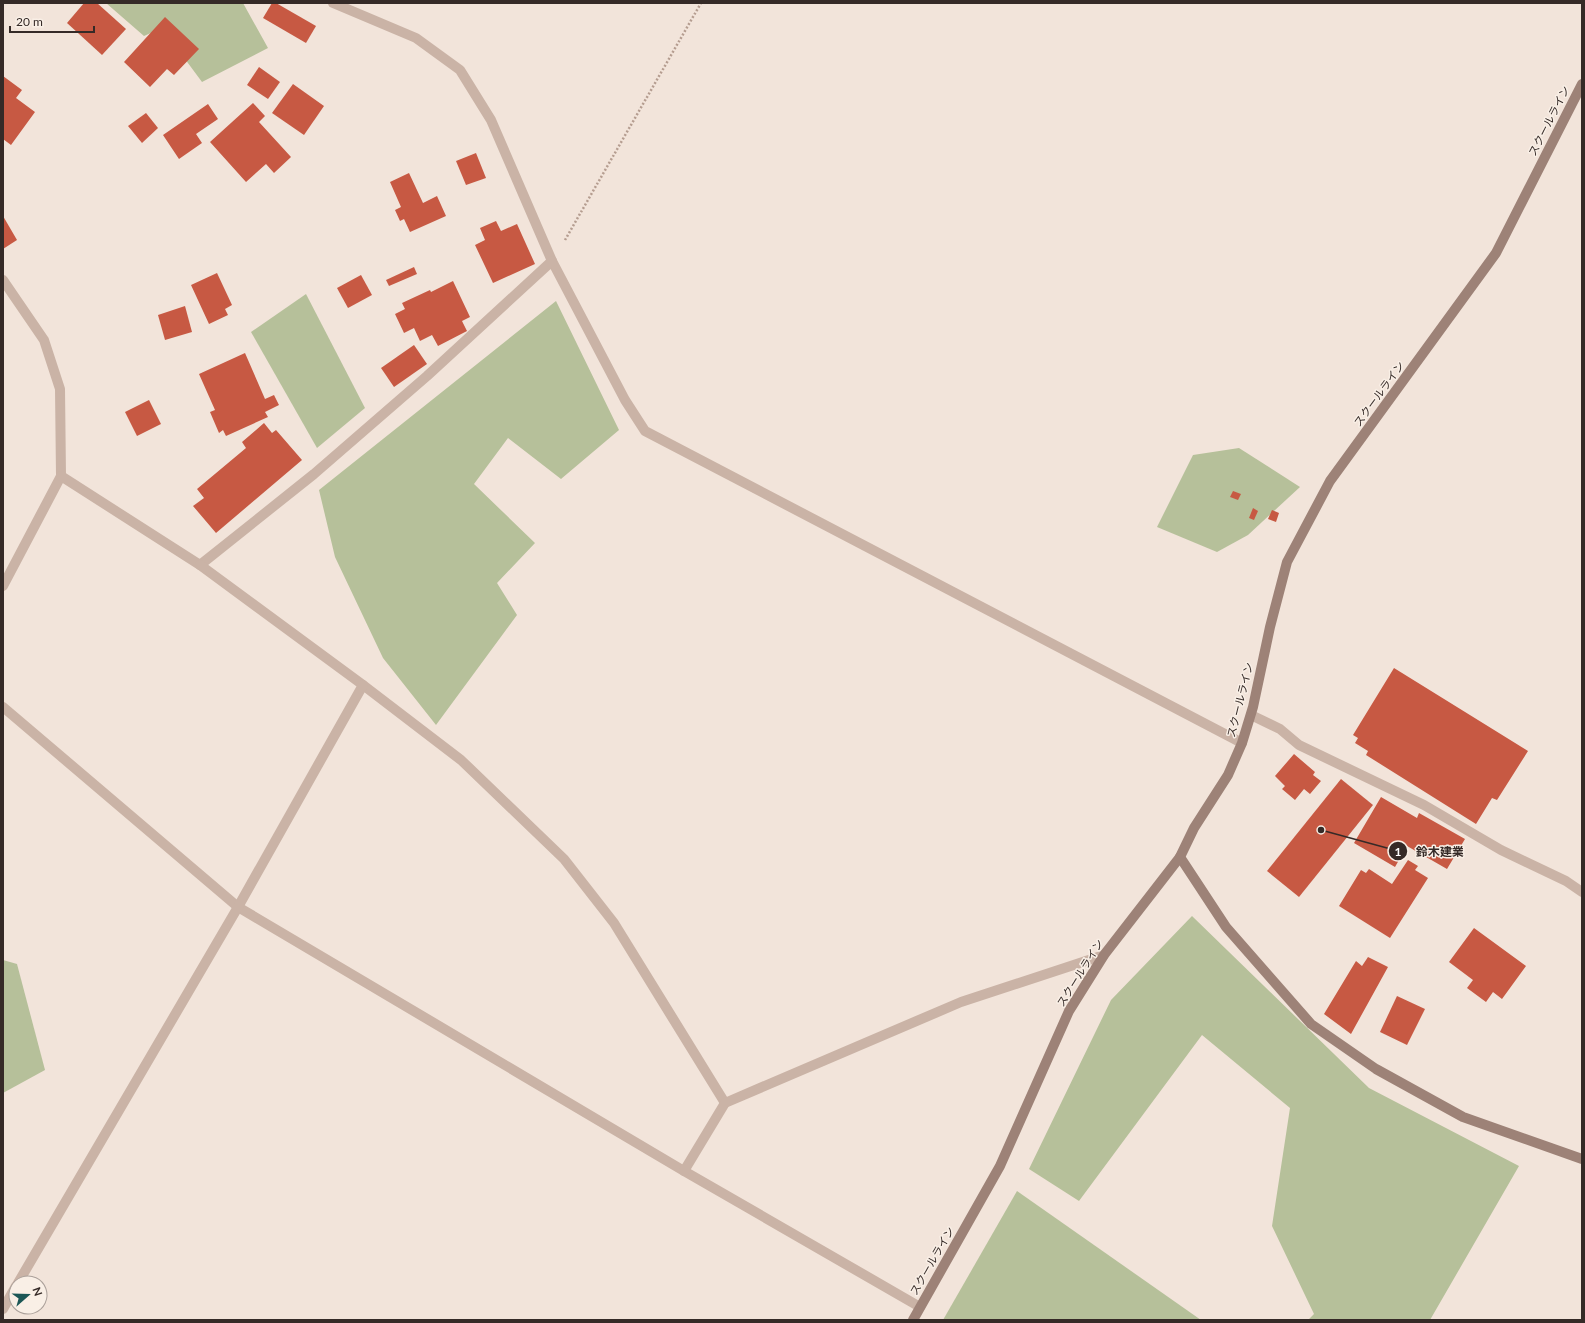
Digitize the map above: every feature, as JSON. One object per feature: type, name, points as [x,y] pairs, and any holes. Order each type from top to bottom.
[{"type":"street","points":[[334,3],[416,38],[460,70],[490,120],[552,261],[625,400],[644,431],[1242,743]]},
{"type":"street","name":"スクールライン","points":[[913,1320],[1000,1166],[1069,1011],[1104,955],[1180,857],[1194,828],[1228,775],[1242,743],[1251,715],[1270,626],[1287,562],[1330,481],[1496,253],[1582,84]]},
{"type":"street","points":[[200,565],[314,474],[427,376],[552,261]]},
{"type":"street","points":[[3,280],[44,340],[60,389],[61,476],[3,586]]},
{"type":"street","points":[[61,476],[200,565],[363,685],[461,760],[564,859],[614,923],[725,1104]]},
{"type":"street","points":[[23,1275],[238,907],[363,685]]},
{"type":"street","points":[[3,707],[238,907],[684,1171],[920,1307]]},
{"type":"street","points":[[1251,715],[1280,728],[1299,745],[1424,805],[1501,850],[1566,881],[1582,892]]},
{"type":"street","points":[[1180,857],[1226,927],[1311,1024],[1376,1069],[1463,1117],[1582,1159]]},
{"type":"street","points":[[684,1171],[725,1104],[961,1002],[1104,955]]},
{"type":"path","points":[[552,261],[701,3]]},
{"type":"green space","points":[[106,3],[243,3],[268,48],[202,82],[162,28],[144,36]]},
{"type":"green space","points":[[306,294],[365,408],[317,448],[251,332]]},
{"type":"green space","points":[[556,301],[619,430],[561,479],[508,438],[474,484],[535,543],[497,583],[517,615],[436,725],[383,658],[335,557],[319,490]]},
{"type":"green space","points":[[1239,448],[1300,487],[1248,535],[1217,552],[1157,527],[1193,455]]},
{"type":"green space","points":[[1192,916],[1369,1088],[1519,1166],[1430,1320],[1308,1320],[1314,1314],[1272,1226],[1290,1108],[1202,1035],[1079,1201],[1029,1169],[1111,1000]]},
{"type":"green space","points":[[3,960],[17,964],[45,1070],[3,1093]]},
{"type":"green space","points":[[1017,1191],[1201,1320],[943,1320]]},
{"type":"building","points":[[84,3],[97,3],[126,29],[102,55],[67,23]]},
{"type":"building","points":[[272,3],[276,3],[316,26],[306,43],[263,18]]},
{"type":"building","points":[[165,17],[199,49],[174,75],[167,69],[150,87],[124,62]]},
{"type":"building","points":[[259,67],[280,82],[268,99],[247,85]]},
{"type":"building","points":[[3,76],[22,90],[16,98],[35,112],[11,145],[3,139]]},
{"type":"building","points":[[293,84],[324,106],[304,135],[272,113]]},
{"type":"building","points":[[253,103],[265,116],[259,122],[291,157],[274,173],[266,164],[246,182],[210,142]]},
{"type":"building","points":[[208,104],[218,119],[196,134],[202,143],[179,159],[163,135]]},
{"type":"building","points":[[146,113],[158,128],[142,143],[128,126]]},
{"type":"building","points":[[476,153],[486,178],[466,185],[456,161]]},
{"type":"building","points":[[409,173],[423,203],[437,196],[446,216],[410,232],[404,219],[400,221],[395,210],[401,207],[390,182]]},
{"type":"building","points":[[3,216],[17,240],[3,249]]},
{"type":"building","points":[[496,221],[501,231],[517,224],[535,264],[493,283],[475,245],[485,240],[480,228]]},
{"type":"building","points":[[414,267],[417,274],[389,286],[386,280]]},
{"type":"building","points":[[217,273],[232,305],[225,309],[228,315],[209,324],[191,285]]},
{"type":"building","points":[[361,275],[372,295],[348,308],[337,288]]},
{"type":"building","points":[[453,281],[470,317],[462,321],[467,331],[438,346],[432,335],[420,341],[414,328],[404,333],[395,314],[405,309],[402,303],[430,290],[431,292]]},
{"type":"building","points":[[185,306],[192,332],[165,340],[158,315]]},
{"type":"building","points":[[414,345],[427,364],[394,387],[381,368]]},
{"type":"building","points":[[245,353],[265,399],[274,395],[279,405],[265,412],[268,417],[226,436],[223,430],[219,433],[210,412],[215,410],[199,374]]},
{"type":"building","points":[[149,400],[161,424],[137,436],[125,412]]},
{"type":"building","points":[[264,423],[272,433],[276,430],[302,460],[216,533],[193,506],[204,498],[197,489],[246,448],[242,442]]},
{"type":"building","points":[[1233,491],[1241,494],[1238,500],[1230,497]]},
{"type":"building","points":[[1253,508],[1258,511],[1254,520],[1249,518]]},
{"type":"building","points":[[1272,510],[1279,513],[1276,522],[1268,519]]},
{"type":"building","points":[[1394,668],[1528,751],[1497,800],[1492,798],[1476,824],[1366,755],[1368,751],[1355,743],[1358,738],[1353,735]]},
{"type":"building","points":[[1294,754],[1315,772],[1313,775],[1321,781],[1310,794],[1304,789],[1295,800],[1282,789],[1285,786],[1275,776]]},
{"type":"building","points":[[1341,779],[1373,805],[1299,897],[1267,871]]},
{"type":"building","points":[[1381,797],[1417,818],[1419,813],[1465,839],[1447,869],[1407,846],[1395,867],[1354,843]]},
{"type":"building","points":[[1408,860],[1418,866],[1415,870],[1428,878],[1390,938],[1339,906],[1361,870],[1366,873],[1369,869],[1392,884]]},
{"type":"building","points":[[1474,928],[1526,966],[1502,999],[1493,992],[1486,1002],[1467,988],[1473,980],[1449,962]]},
{"type":"building","points":[[1368,957],[1388,967],[1351,1034],[1324,1014],[1356,961],[1362,966]]},
{"type":"building","points":[[1397,996],[1425,1009],[1407,1045],[1380,1032]]},
{"type":"place","name":"鈴木建業","points":[[1321,830]]}]
